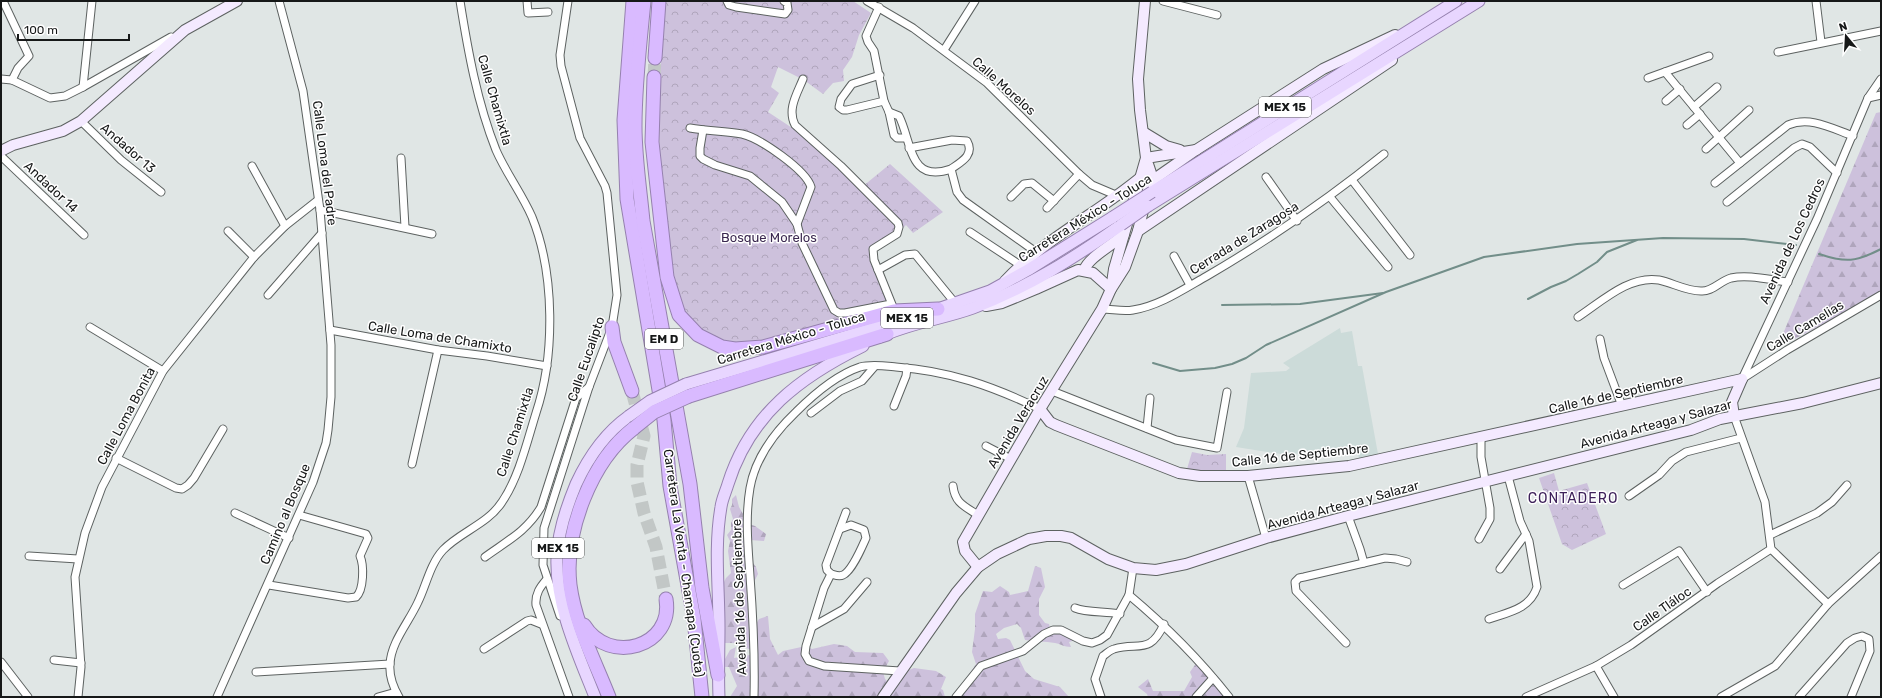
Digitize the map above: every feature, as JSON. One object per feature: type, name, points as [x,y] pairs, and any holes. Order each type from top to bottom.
[{"type":"highway","name":"Carretera La Venta - Chamapa (Cuota)","points":[[633,1],[624,120],[628,199],[664,420],[670,486],[694,619],[702,697]]},
{"type":"highway","name":"Carretera La Venta - Chamapa (Cuota)","points":[[644,1],[638,59],[635,126],[639,184],[645,228],[690,484],[702,588],[718,675]]},
{"type":"highway","points":[[655,58],[659,1]]},
{"type":"highway","points":[[654,77],[652,142],[667,277],[679,315],[698,335],[709,342],[722,347],[735,349],[763,347],[893,307],[938,309]]},
{"type":"highway","points":[[612,327],[614,342],[632,391]]},
{"type":"highway","points":[[609,697],[577,614],[570,586],[570,559],[578,512],[591,481],[607,457],[626,434],[631,422],[654,412],[687,390],[886,334]]},
{"type":"highway","points":[[577,614],[587,629],[597,640],[612,647],[628,648],[644,643],[658,633],[666,620],[668,609],[666,599]]},
{"type":"main road","name":"Carretera México - Toluca","points":[[687,390],[938,309],[1000,286],[1064,249],[1119,226],[1148,183],[1456,1]]},
{"type":"main road","name":"Carretera México - Toluca","points":[[719,697],[717,549],[721,506],[733,467],[748,439],[770,409],[798,384],[839,358],[886,334],[972,308],[1036,280],[1090,247],[1148,206],[1479,1]]},
{"type":"main road","name":"MEX 15","points":[[595,697],[569,628],[562,602],[557,558],[559,538],[566,508],[580,474],[597,446],[617,424],[631,422]]},
{"type":"street","points":[[3,1],[29,56],[18,68],[12,80]]},
{"type":"street","points":[[83,87],[92,1]]},
{"type":"street","points":[[1,79],[12,80],[50,98],[65,96],[237,1]]},
{"type":"street","name":"Calle Loma del Padre","points":[[279,1],[303,91],[320,210],[330,330]]},
{"type":"street","name":"Calle Chamixtla","points":[[398,694],[391,676],[390,664],[393,649],[418,603],[437,557],[446,547],[493,513],[502,503],[509,490],[537,411],[547,366],[550,334],[550,300],[536,230],[526,204],[510,179],[497,151],[486,121],[470,59],[460,1]]},
{"type":"street","points":[[527,1],[528,13],[548,12]]},
{"type":"street","name":"Calle Eucalipto","points":[[568,1],[560,55],[561,66],[580,138],[605,186],[607,193],[617,295],[612,327],[589,387],[544,528],[544,565],[547,579],[590,697]]},
{"type":"street","points":[[727,1],[729,4],[736,7],[785,14],[788,10],[787,3],[784,1]]},
{"type":"street","name":"Calle Morelos","points":[[867,1],[879,7],[944,50],[987,83],[1079,174],[1092,185],[1118,196]]},
{"type":"street","points":[[944,50],[975,1]]},
{"type":"street","name":"Avenida Veracruz","points":[[978,567],[965,551],[963,542],[1040,409],[1102,309],[1111,289],[1125,267],[1138,231],[1151,173],[1146,158],[1138,80],[1145,1]]},
{"type":"street","points":[[1164,1],[1217,15]]},
{"type":"street","points":[[1816,1],[1821,42]]},
{"type":"street","points":[[879,7],[866,36],[874,51],[880,75],[884,102],[889,112],[894,135],[897,138],[906,138]]},
{"type":"street","points":[[1000,286],[1020,265],[1036,252],[1118,196],[1148,183],[1196,150],[1323,69],[1419,24]]},
{"type":"street","points":[[1,151],[13,145],[63,131],[81,121],[185,30]]},
{"type":"street","points":[[1778,52],[1881,30]]},
{"type":"street","points":[[1138,231],[1382,68],[1428,33]]},
{"type":"street","points":[[1648,78],[1709,56]]},
{"type":"street","points":[[1665,72],[1740,163]]},
{"type":"street","points":[[880,75],[852,84],[841,98],[839,107],[843,110],[847,110],[884,102]]},
{"type":"street","points":[[703,130],[700,156],[703,159],[715,165],[744,174],[759,183],[782,202],[797,224],[802,243],[834,310],[839,313],[845,313],[893,307],[874,260],[873,249],[897,234],[899,227],[898,223],[841,166],[794,125],[791,117],[791,111],[803,79]]},
{"type":"street","name":"Avenida de Los Cedros","points":[[1734,416],[1732,402],[1742,379],[1837,173],[1868,98],[1881,79]]},
{"type":"street","points":[[1694,107],[1717,86]]},
{"type":"street","points":[[1666,101],[1680,89]]},
{"type":"street","points":[[1868,98],[1881,95]]},
{"type":"street","points":[[1706,149],[1749,110]]},
{"type":"street","points":[[889,112],[899,116],[909,148],[915,162],[927,171],[939,173],[951,169],[968,155],[969,149],[967,141],[952,140],[909,148]]},
{"type":"street","points":[[1687,124],[1700,114]]},
{"type":"street","points":[[1715,183],[1788,125],[1797,121],[1808,120],[1853,136]]},
{"type":"street","name":"Andador 13","points":[[81,121],[121,160],[160,192]]},
{"type":"street","points":[[690,128],[749,136],[800,170],[806,177],[811,187],[810,194],[797,224]]},
{"type":"street","points":[[1143,132],[1166,146],[1184,151]]},
{"type":"street","points":[[1727,202],[1794,148],[1802,144],[1810,147],[1837,173]]},
{"type":"street","points":[[1146,158],[1196,150]]},
{"type":"street","name":"Cerrada de Zaragosa","points":[[1102,309],[1132,311],[1155,304],[1190,285],[1263,243],[1297,221],[1384,154]]},
{"type":"street","name":"Andador 14","points":[[1,156],[84,235]]},
{"type":"street","points":[[400,158],[405,227]]},
{"type":"street","points":[[252,166],[285,226]]},
{"type":"street","points":[[951,169],[957,192],[963,200],[1036,252]]},
{"type":"street","points":[[1048,208],[1079,174]]},
{"type":"street","points":[[1266,177],[1297,221]]},
{"type":"street","points":[[1352,180],[1410,255]]},
{"type":"street","points":[[1011,197],[1024,184],[1032,183],[1054,201]]},
{"type":"street","name":"Avenida Veracruz","points":[[1111,289],[1119,226],[1148,183]]},
{"type":"street","points":[[1118,196],[1128,198],[1132,207]]},
{"type":"street","points":[[1330,197],[1388,267]]},
{"type":"street","name":"Calle Loma Bonita","points":[[78,697],[81,663],[75,584],[78,559],[93,509],[116,458],[163,371],[254,257],[285,226],[318,200]]},
{"type":"street","points":[[320,210],[432,234]]},
{"type":"street","points":[[1084,270],[1092,259],[1114,244],[1119,226]]},
{"type":"street","points":[[228,231],[254,257]]},
{"type":"street","points":[[970,232],[1020,265]]},
{"type":"street","points":[[268,295],[322,233]]},
{"type":"street","points":[[878,270],[905,255],[915,254],[955,303]]},
{"type":"street","points":[[1174,256],[1190,285]]},
{"type":"street","points":[[972,308],[1002,303],[1078,270],[1093,273],[1111,289]]},
{"type":"street","points":[[1578,317],[1625,287],[1646,281],[1659,280],[1701,291],[1712,288],[1726,280],[1740,277],[1788,282]]},
{"type":"street","name":"Calle Camelias","points":[[1742,379],[1787,350],[1881,295]]},
{"type":"street","points":[[90,327],[163,371]]},
{"type":"street","name":"Calle Loma de Chamixto","points":[[330,330],[438,350],[547,366]]},
{"type":"street","name":"Camino al Bosque","points":[[218,697],[299,515],[313,482],[326,443],[331,397],[330,330]]},
{"type":"street","points":[[1600,339],[1604,358],[1622,406]]},
{"type":"street","points":[[412,464],[438,350]]},
{"type":"street","points":[[810,413],[840,391],[862,381],[875,366]]},
{"type":"street","name":"Calle 16 de Septiembre","points":[[875,366],[940,372],[969,380],[1010,395],[1040,409],[1050,422],[1056,425],[1179,473],[1200,476],[1248,476],[1349,466],[1742,379]]},
{"type":"street","name":"Avenida 16 de Septiembre","points":[[754,697],[752,600],[747,526],[750,488],[758,463],[780,429],[803,405],[840,377],[860,367],[875,366]]},
{"type":"street","points":[[894,406],[906,376],[907,368]]},
{"type":"street","name":"Avenida Arteaga y Salazar","points":[[883,697],[956,592],[978,567],[997,554],[1029,539],[1046,536],[1071,538],[1108,559],[1132,568],[1156,570],[1186,564],[1266,538],[1348,516],[1691,430],[1720,419],[1803,403],[1881,383]]},
{"type":"street","points":[[485,557],[533,521],[541,507],[576,398],[589,387]]},
{"type":"street","points":[[1052,391],[1176,440],[1217,448],[1227,392]]},
{"type":"street","points":[[1147,428],[1150,398]]},
{"type":"street","points":[[1734,416],[1765,502],[1771,549],[1828,604]]},
{"type":"street","points":[[116,458],[176,488],[182,489],[188,485],[223,429]]},
{"type":"street","points":[[1479,539],[1490,519],[1490,508],[1481,457],[1481,437]]},
{"type":"street","points":[[1629,496],[1659,475],[1679,456],[1686,452],[1741,438]]},
{"type":"street","points":[[986,446],[1011,459]]},
{"type":"street","points":[[1248,476],[1266,538]]},
{"type":"street","points":[[1489,619],[1524,607],[1535,594],[1538,587],[1529,541],[1520,521],[1508,476]]},
{"type":"street","points":[[1770,535],[1817,513],[1832,502],[1847,485]]},
{"type":"street","points":[[953,486],[954,496],[961,504],[978,515]]},
{"type":"street","points":[[840,529],[851,525],[864,530],[866,538],[851,567],[844,575],[838,576],[831,574],[827,570],[826,565],[846,512]]},
{"type":"street","points":[[235,513],[289,538]]},
{"type":"street","points":[[269,585],[348,598],[356,597],[359,593],[363,566],[360,556],[368,538],[366,534],[299,515]]},
{"type":"street","points":[[1348,516],[1364,563]]},
{"type":"street","points":[[1500,569],[1526,534]]},
{"type":"street","name":"Calle Tláloc","points":[[1526,697],[1596,666],[1637,641],[1771,549]]},
{"type":"street","points":[[1623,585],[1679,551],[1707,592]]},
{"type":"street","points":[[29,556],[78,559]]},
{"type":"street","points":[[1721,697],[1775,666],[1828,604],[1881,556]]},
{"type":"street","points":[[1346,643],[1296,591],[1295,582],[1299,578],[1385,558],[1396,558],[1407,562]]},
{"type":"street","points":[[956,697],[981,666],[1023,651],[1044,634],[1053,630],[1061,630],[1083,641],[1092,643],[1107,635],[1120,614],[1129,595],[1132,568]]},
{"type":"street","points":[[831,574],[824,588],[806,646],[805,654],[809,661],[824,666],[900,671]]},
{"type":"street","points":[[547,579],[538,591],[535,598],[541,624],[569,697]]},
{"type":"street","points":[[812,627],[844,609],[867,582]]},
{"type":"street","points":[[1129,595],[1164,624],[1214,678],[1229,697]]},
{"type":"street","points":[[1075,608],[1084,612],[1101,611],[1120,614]]},
{"type":"street","points":[[484,649],[527,621],[531,620],[541,624]]},
{"type":"street","points":[[1100,697],[1095,679],[1103,656],[1114,649],[1144,646],[1156,638],[1164,624]]},
{"type":"street","points":[[1799,697],[1847,643],[1862,636],[1869,639],[1870,650],[1851,697]]},
{"type":"street","points":[[54,660],[81,663]]},
{"type":"street","points":[[1,662],[28,697]]},
{"type":"street","points":[[256,672],[390,664]]},
{"type":"street","points":[[1596,666],[1614,697]]},
{"type":"street","points":[[1196,697],[1214,678]]},
{"type":"street","points":[[378,697],[398,694]]},
{"type":"shaded area","points":[[1340,328],[1341,333],[1352,331],[1358,366],[1362,366],[1378,454],[1359,459],[1357,447],[1287,455],[1236,447],[1244,428],[1251,373],[1286,371],[1290,368],[1283,363]]},
{"type":"green space","name":"Bosque Morelos","points":[[664,1],[853,1],[871,13],[859,35],[852,57],[843,70],[844,81],[833,83],[823,94],[804,80],[778,67],[771,87],[779,93],[768,112],[818,145],[862,187],[890,164],[943,212],[913,233],[906,225],[897,234],[871,248],[872,264],[894,311],[759,344],[738,344],[719,340],[701,331],[686,316],[680,305],[675,284],[666,226],[662,187],[659,96]]},
{"type":"green space","points":[[1881,112],[1881,294],[1777,348],[1876,113]]},
{"type":"green space","points":[[1192,452],[1207,455],[1226,454],[1226,471],[1202,472],[1187,469]]},
{"type":"green space","points":[[1554,473],[1559,491],[1587,483],[1606,534],[1572,550],[1562,544],[1539,478]]},
{"type":"green space","points":[[736,495],[739,507],[749,524],[755,526],[766,534],[764,541],[750,540],[749,558],[756,567],[758,574],[751,588],[756,624],[759,619],[768,616],[770,639],[778,655],[783,651],[806,646],[812,649],[834,644],[847,646],[855,652],[883,653],[889,661],[883,672],[885,679],[889,683],[898,674],[914,668],[936,671],[946,677],[941,689],[943,690],[945,697],[730,697],[737,686],[729,667],[724,667],[725,659],[730,650],[736,647],[734,658],[750,655],[752,657],[758,654],[756,649],[749,649],[739,645],[740,643],[720,643],[722,586],[726,578],[731,573],[728,551],[730,541],[727,535],[731,530],[731,523],[733,519],[730,509],[732,499]]},
{"type":"green space","points":[[1035,566],[1041,568],[1045,587],[1039,599],[1039,615],[1045,623],[1049,624],[1050,628],[1079,639],[1069,642],[1071,647],[1066,647],[1051,642],[1025,640],[1021,628],[1017,624],[1004,628],[996,634],[998,639],[1006,638],[1010,640],[1025,671],[1034,679],[1060,687],[1069,697],[954,697],[976,664],[972,652],[975,614],[983,591],[992,592],[1000,586],[1009,592],[1010,595],[1028,591]]},
{"type":"green space","points":[[1197,662],[1228,697],[1148,697],[1147,694],[1138,687],[1148,679],[1153,691],[1184,691],[1192,677],[1190,672]]},
{"type":"waterway","points":[[1153,363],[1180,371],[1215,368],[1232,364],[1246,358],[1266,345],[1386,292],[1484,257],[1577,244],[1663,238],[1744,239],[1796,245]]},
{"type":"waterway","points":[[1528,299],[1578,274],[1597,262],[1607,252],[1637,240]]},
{"type":"waterway","points":[[1819,254],[1837,259],[1851,260],[1865,257],[1881,249]]},
{"type":"waterway","points":[[1222,305],[1300,304],[1383,293]]},
{"type":"tunnel","points":[[654,77],[655,58]]},
{"type":"tunnel","points":[[632,391],[644,436],[637,465],[637,482],[644,513],[656,547],[666,599]]},
{"type":"district","name":"CONTADERO","points":[[1573,498]]}]
